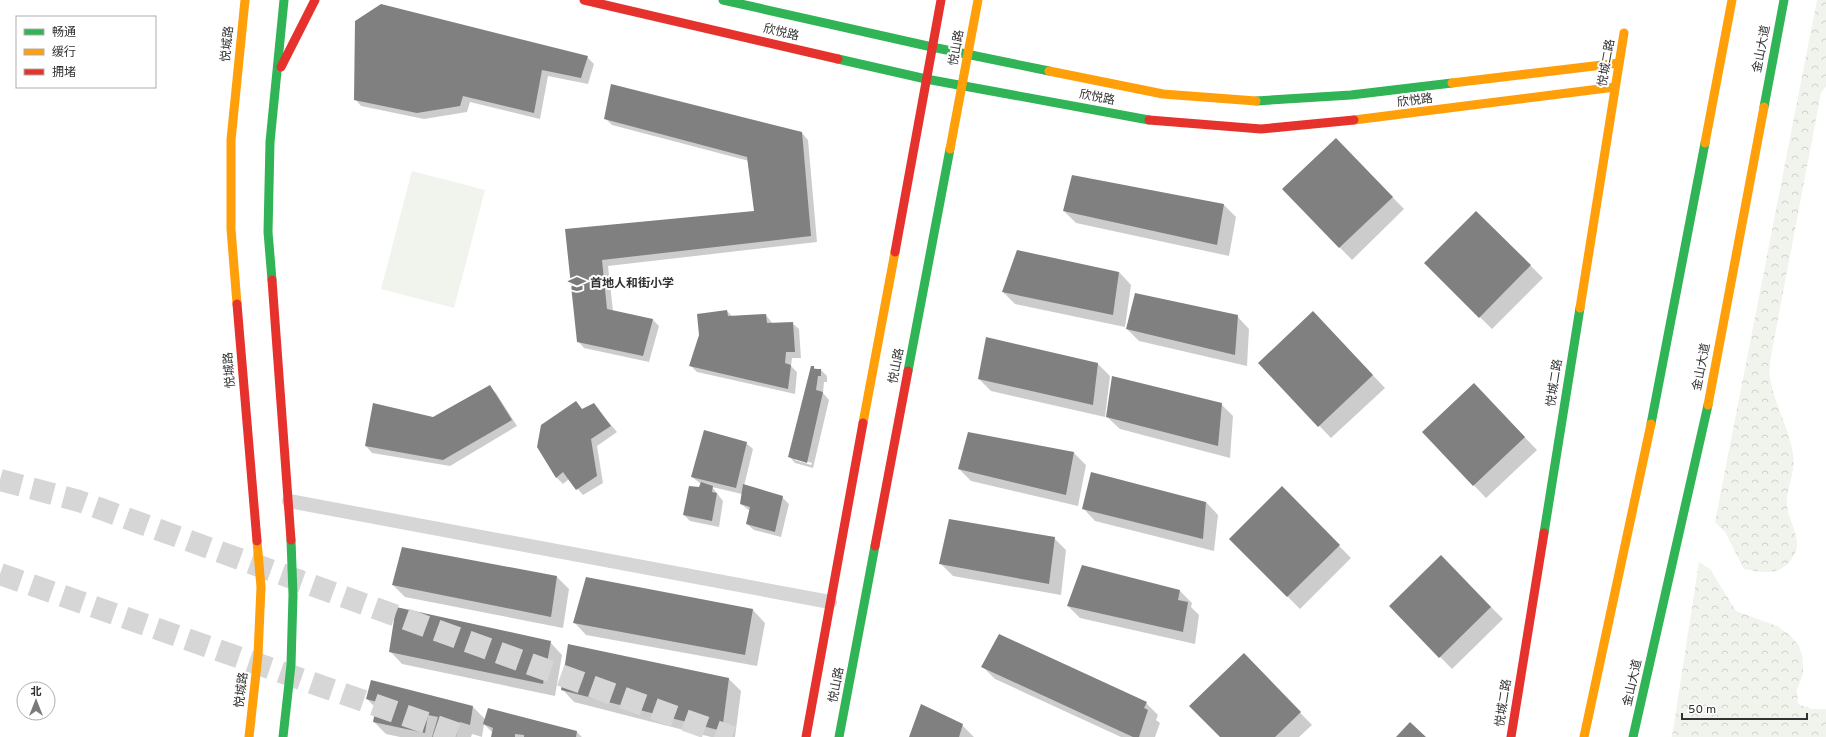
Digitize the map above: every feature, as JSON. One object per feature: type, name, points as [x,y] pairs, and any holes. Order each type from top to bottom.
[{"type":"main road","name":"悦城路","points":[[245,0],[231,140],[231,229],[261,587],[258,655],[249,737]]},
{"type":"main road","points":[[283,737],[291,665],[293,595],[289,501],[268,232],[270,142],[284,0]]},
{"type":"main road","points":[[276,77],[315,0]]},
{"type":"main road","name":"欣悦路","points":[[584,0],[963,86],[1161,122],[1261,129],[1358,120],[1614,87]]},
{"type":"main road","name":"欣悦路","points":[[723,0],[968,55],[1163,94],[1263,101],[1351,95],[1619,63]]},
{"type":"main road","name":"悦山路","points":[[806,737],[941,0]]},
{"type":"main road","name":"悦山路","points":[[839,737],[978,0]]},
{"type":"main road","points":[[1584,737],[1659,384],[1732,0]]},
{"type":"main road","name":"金山大道","points":[[1634,735],[1709,398],[1784,0]]},
{"type":"main road","name":"悦城二路","points":[[1511,737],[1614,87],[1624,33]]},
{"type":"street","points":[[289,501],[830,602]]},
{"type":"green space","points":[[1817,0],[1826,0],[1826,86],[1821,93],[1769,372],[1772,388],[1788,434],[1793,454],[1794,461],[1787,505],[1795,533],[1797,547],[1793,557],[1783,567],[1772,572],[1765,572],[1744,569],[1725,532],[1715,522]]},
{"type":"green space","points":[[412,171],[485,190],[454,308],[381,289]]},
{"type":"green space","points":[[1699,562],[1710,569],[1736,611],[1777,626],[1790,635],[1799,646],[1803,659],[1803,674],[1797,690],[1798,704],[1812,709],[1826,709],[1826,737],[1672,737]]},
{"type":"building","points":[[381,4],[588,56],[581,78],[542,70],[534,113],[463,96],[460,106],[417,113],[354,100],[355,21]]},
{"type":"building","points":[[611,84],[802,132],[811,236],[602,260],[607,309],[653,319],[643,356],[577,342],[565,229],[754,211],[747,157],[604,119]]},
{"type":"building","points":[[1336,138],[1393,197],[1339,248],[1282,189]]},
{"type":"building","points":[[1072,175],[1224,204],[1217,245],[1063,211]]},
{"type":"building","points":[[1476,211],[1531,265],[1479,318],[1424,263]]},
{"type":"building","points":[[1017,250],[1119,272],[1113,315],[1002,292]]},
{"type":"building","points":[[1135,293],[1238,315],[1235,355],[1126,329]]},
{"type":"building","points":[[727,310],[728,316],[766,314],[767,323],[793,322],[795,352],[786,352],[785,363],[791,365],[788,389],[689,366],[699,335],[697,314]]},
{"type":"building","points":[[1313,311],[1373,375],[1318,427],[1258,363]]},
{"type":"building","points":[[986,337],[1098,363],[1093,405],[978,379]]},
{"type":"building","points":[[811,366],[814,366],[814,369],[821,369],[821,376],[818,376],[816,390],[823,392],[807,463],[788,457]]},
{"type":"building","points":[[1112,376],[1222,403],[1218,446],[1106,417]]},
{"type":"building","points":[[1474,383],[1525,437],[1473,486],[1422,432]]},
{"type":"building","points":[[490,385],[512,420],[443,460],[365,446],[373,403],[433,417]]},
{"type":"building","points":[[576,401],[582,409],[594,403],[611,426],[591,439],[597,476],[576,490],[563,472],[556,478],[537,447],[541,425]]},
{"type":"building","points":[[704,430],[747,442],[736,488],[691,477]]},
{"type":"building","points":[[968,432],[1074,452],[1066,495],[958,469]]},
{"type":"building","points":[[1091,472],[1206,502],[1203,539],[1082,509]]},
{"type":"building","points":[[701,482],[713,486],[712,492],[717,493],[712,521],[683,515],[689,486],[699,487]]},
{"type":"building","points":[[743,484],[783,496],[775,532],[746,524],[750,507],[740,504]]},
{"type":"building","points":[[1282,486],[1340,545],[1287,597],[1229,539]]},
{"type":"building","points":[[949,519],[1055,537],[1049,584],[939,564]]},
{"type":"building","points":[[402,547],[557,576],[551,617],[392,585]]},
{"type":"building","points":[[1441,555],[1491,607],[1439,658],[1389,606]]},
{"type":"building","points":[[1082,565],[1180,590],[1178,600],[1188,602],[1183,632],[1067,606]]},
{"type":"building","points":[[586,577],[753,609],[745,655],[573,623]]},
{"type":"building","points":[[396,607],[551,641],[543,684],[389,652]]},
{"type":"building","points":[[999,634],[1147,702],[1144,708],[1148,710],[1139,737],[1133,737],[981,667]]},
{"type":"building","points":[[568,644],[729,678],[722,731],[561,690]]},
{"type":"building","points":[[1244,653],[1301,712],[1275,737],[1220,737],[1189,706]]},
{"type":"building","points":[[371,680],[473,706],[470,725],[460,722],[456,737],[432,737],[438,717],[428,715],[425,733],[373,722],[377,702],[366,699]]},
{"type":"building","points":[[921,704],[963,724],[959,737],[909,737]]},
{"type":"building","points":[[488,708],[577,731],[576,737],[524,737],[524,735],[515,734],[515,737],[491,737],[493,728],[483,724]]},
{"type":"building","points":[[1410,722],[1426,737],[1396,737]]},
{"type":"tunnel","points":[[0,480],[79,501],[732,737]]},
{"type":"tunnel","points":[[0,574],[467,737]]},
{"type":"traffic: fast","points":[[272,280],[268,232],[270,142],[284,0]]},
{"type":"traffic: fast","points":[[723,0],[932,47],[1049,71]]},
{"type":"traffic: fast","points":[[1764,107],[1784,0]]},
{"type":"traffic: fast","points":[[838,59],[926,79],[1149,120]]},
{"type":"traffic: fast","points":[[1256,101],[1351,95],[1452,83]]},
{"type":"traffic: fast","points":[[1651,424],[1705,143]]},
{"type":"traffic: fast","points":[[908,371],[950,149]]},
{"type":"traffic: fast","points":[[1544,533],[1580,308]]},
{"type":"traffic: fast","points":[[1633,737],[1708,405]]},
{"type":"traffic: fast","points":[[283,737],[291,665],[293,595],[291,540]]},
{"type":"traffic: fast","points":[[839,737],[875,546]]},
{"type":"traffic: slow","points":[[237,304],[231,229],[231,140],[245,0]]},
{"type":"traffic: slow","points":[[950,149],[978,0]]},
{"type":"traffic: slow","points":[[1705,143],[1732,0]]},
{"type":"traffic: slow","points":[[1580,308],[1624,33]]},
{"type":"traffic: slow","points":[[1452,83],[1619,63]]},
{"type":"traffic: slow","points":[[1049,71],[1163,94],[1256,101]]},
{"type":"traffic: slow","points":[[1354,120],[1615,87]]},
{"type":"traffic: slow","points":[[1708,405],[1764,107]]},
{"type":"traffic: slow","points":[[863,423],[895,252]]},
{"type":"traffic: slow","points":[[1584,737],[1651,424]]},
{"type":"traffic: slow","points":[[249,737],[258,655],[261,587],[257,541]]},
{"type":"traffic: jam","points":[[281,67],[315,0]]},
{"type":"traffic: jam","points":[[584,0],[838,59]]},
{"type":"traffic: jam","points":[[895,252],[941,0]]},
{"type":"traffic: jam","points":[[1149,120],[1261,129],[1354,120]]},
{"type":"traffic: jam","points":[[272,280],[291,540]]},
{"type":"traffic: jam","points":[[237,304],[257,541]]},
{"type":"traffic: jam","points":[[875,546],[908,371]]},
{"type":"traffic: jam","points":[[806,737],[863,423]]},
{"type":"traffic: jam","points":[[1511,737],[1544,533]]},
{"type":"place","name":"首地人和街小学","points":[[577,284]]}]
